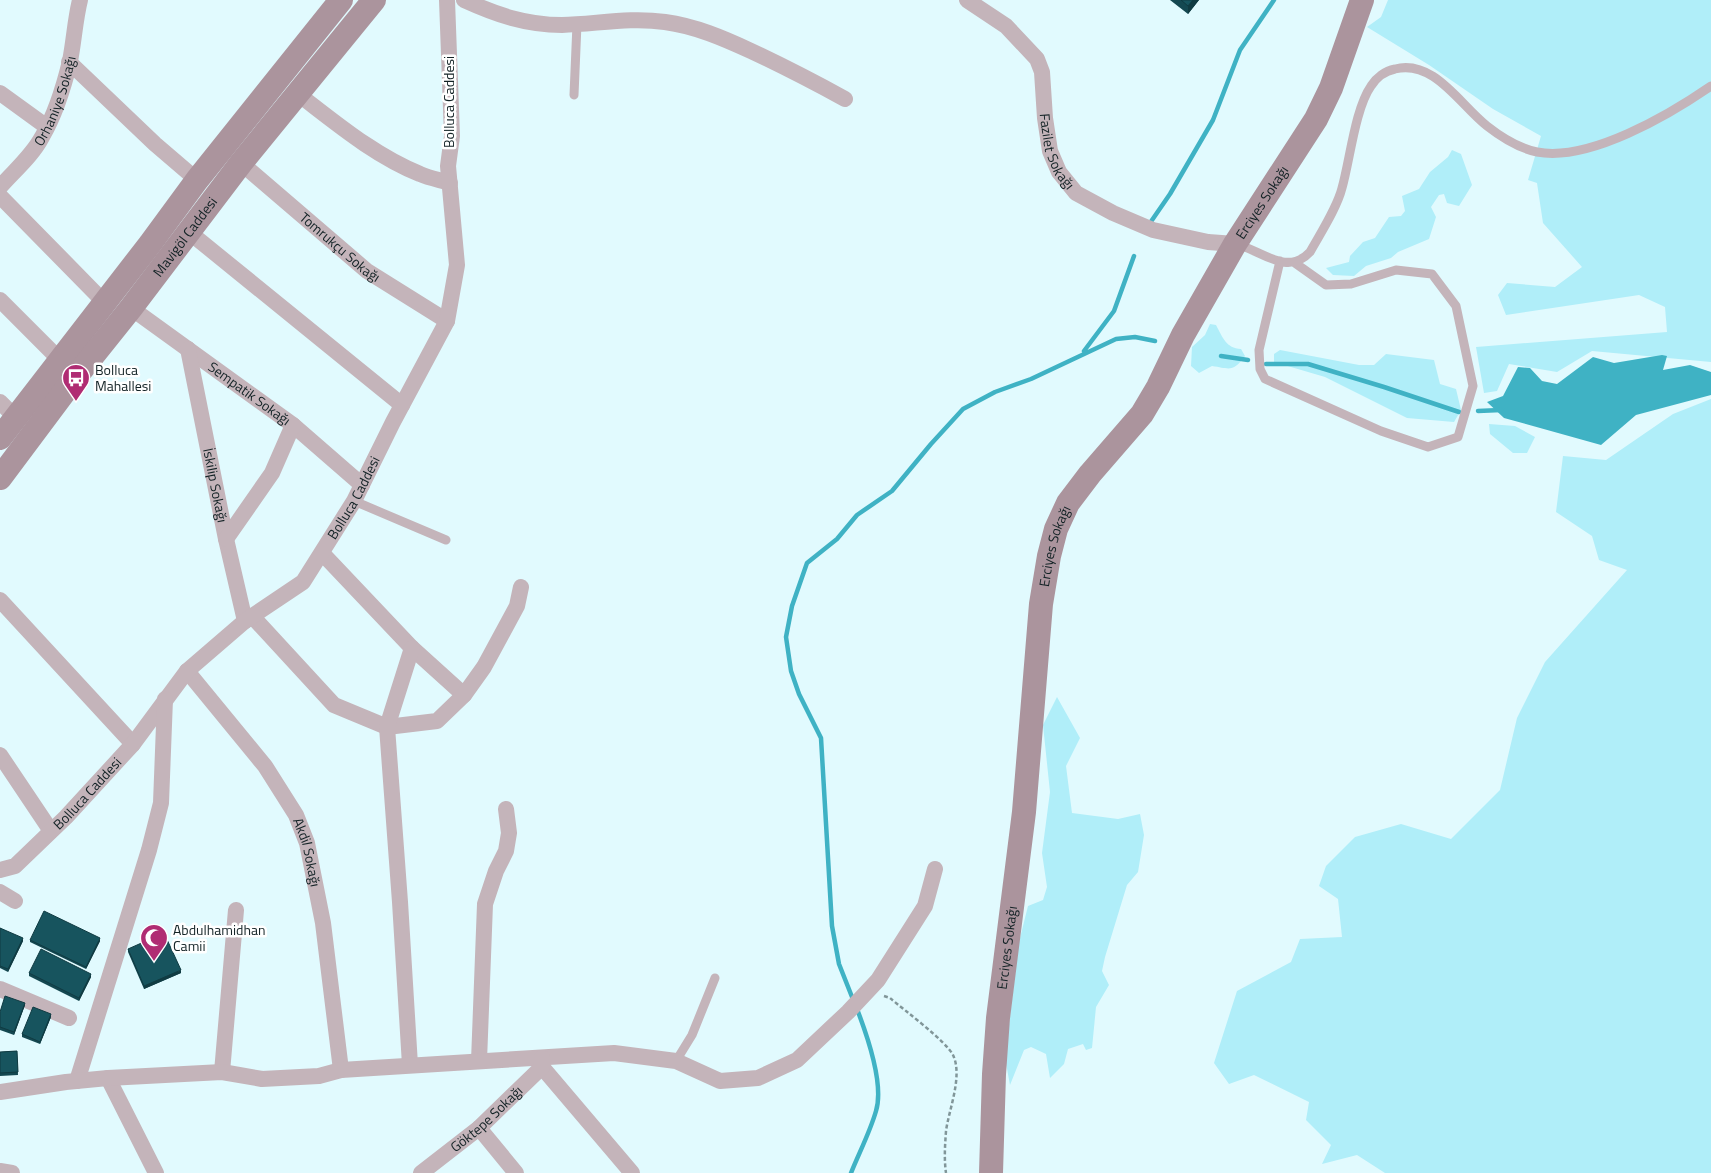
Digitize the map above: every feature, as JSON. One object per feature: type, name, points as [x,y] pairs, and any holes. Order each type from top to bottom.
[{"type":"street","name":"Mavigöl Caddesi","points":[[0,438],[8,410],[60,360],[198,180],[342,0]]},
{"type":"street","name":"Mavigöl Caddesi","points":[[0,478],[241,163],[374,0]]},
{"type":"street","name":"Bolluca Caddesi","points":[[0,870],[15,866],[134,744],[187,671],[248,619],[303,582],[354,501],[447,321],[457,265],[448,166],[452,136],[447,0]]},
{"type":"street","points":[[464,0],[494,14],[520,21],[577,24],[642,20],[690,26],[722,38],[791,70],[845,99]]},
{"type":"street","name":"Fazilet Sokağı","points":[[967,0],[1006,26],[1037,59],[1042,72],[1045,118],[1050,151],[1059,172],[1076,193],[1113,213],[1153,230],[1208,242],[1235,244]]},
{"type":"street","name":"Erciyes Sokağı","points":[[991,1173],[998,1018],[1024,812],[1041,604],[1048,556],[1056,529],[1068,503],[1090,474],[1142,414],[1158,387],[1183,335],[1235,244],[1316,119],[1334,80],[1362,0]]},
{"type":"street","name":"Orhaniye Sokağı","points":[[0,187],[32,153],[48,126],[56,106],[70,62],[74,2]]},
{"type":"street","points":[[70,62],[155,144],[198,180]]},
{"type":"street","points":[[0,93],[48,126]]},
{"type":"street","points":[[298,94],[356,138],[390,159],[421,174],[450,183]]},
{"type":"street","name":"Tomrukçu Sokağı","points":[[241,163],[367,271],[447,321]]},
{"type":"street","points":[[0,196],[105,303]]},
{"type":"street","points":[[190,232],[402,405]]},
{"type":"street","points":[[0,300],[60,360]]},
{"type":"street","name":"Sempatik Sokağı","points":[[131,308],[293,425],[362,485]]},
{"type":"street","name":"İskilip Sokağı","points":[[188,349],[226,539],[248,619]]},
{"type":"street","points":[[226,539],[272,473],[293,425]]},
{"type":"street","points":[[322,553],[412,648],[464,695]]},
{"type":"street","points":[[248,619],[334,705],[387,727],[437,721],[464,695],[484,667],[517,606],[521,587]]},
{"type":"street","points":[[0,600],[134,744]]},
{"type":"street","points":[[410,1065],[400,892],[387,727],[412,648]]},
{"type":"street","name":"Akdil Sokağı","points":[[187,671],[265,766],[296,815],[307,844],[323,923],[342,1070]]},
{"type":"street","points":[[76,1081],[149,850],[161,803],[165,699]]},
{"type":"street","points":[[0,755],[51,831]]},
{"type":"street","points":[[479,1061],[485,904],[496,871],[506,851],[509,833],[506,809]]},
{"type":"street","points":[[0,1092],[108,1078],[222,1072],[262,1079],[319,1076],[342,1070],[410,1065],[479,1061],[542,1062],[614,1053],[676,1061],[720,1081],[758,1078],[797,1060],[848,1012],[878,980],[925,906],[935,869]]},
{"type":"street","points":[[0,892],[15,901]]},
{"type":"street","points":[[222,1072],[236,910]]},
{"type":"street","points":[[0,989],[69,1018]]},
{"type":"street","points":[[542,1062],[632,1173]]},
{"type":"street","name":"Göktepe Sokağı","points":[[421,1173],[479,1128],[542,1062]]},
{"type":"street","points":[[108,1078],[156,1173]]},
{"type":"street","points":[[479,1128],[516,1173]]},
{"type":"street","points":[[0,1171],[12,1173]]},
{"type":"lane","points":[[574,95],[577,24]]},
{"type":"lane","points":[[1235,244],[1286,263],[1295,263],[1303,259],[1310,252],[1341,191],[1363,100],[1371,86],[1389,70],[1401,67],[1429,74],[1443,84],[1486,125],[1506,140],[1530,150],[1554,153],[1580,150],[1622,136],[1664,116],[1711,86]]},
{"type":"lane","points":[[1280,261],[1259,350],[1260,370],[1265,379],[1382,431],[1428,447],[1458,437],[1473,386],[1456,306],[1432,274],[1396,270],[1351,284],[1326,285],[1295,263]]},
{"type":"lane","points":[[354,501],[446,540]]},
{"type":"lane","points":[[676,1061],[692,1035],[715,978]]},
{"type":"path","points":[[863,997],[878,993],[890,998],[944,1044],[953,1055],[956,1068],[955,1085],[946,1130],[946,1173]]},
{"type":"shaded area","points":[[1388,0],[1711,0],[1711,362],[1592,351],[1557,372],[1509,364],[1497,391],[1484,393],[1476,347],[1667,332],[1665,307],[1639,295],[1506,315],[1498,295],[1507,283],[1555,287],[1582,267],[1543,223],[1537,183],[1528,180],[1541,136],[1493,109],[1429,65],[1367,27],[1381,17]]},
{"type":"shaded area","points":[[1452,150],[1461,154],[1472,185],[1459,206],[1447,203],[1444,194],[1439,195],[1431,207],[1436,217],[1429,239],[1398,252],[1391,258],[1366,266],[1354,276],[1333,275],[1326,268],[1349,262],[1350,256],[1363,242],[1375,238],[1389,217],[1401,216],[1405,211],[1402,196],[1419,189],[1430,172],[1448,157]]},
{"type":"shaded area","points":[[1210,324],[1216,325],[1228,344],[1241,349],[1245,356],[1234,367],[1212,366],[1199,373],[1191,366],[1192,347],[1205,335]]},
{"type":"shaded area","points":[[1280,350],[1359,365],[1374,365],[1386,354],[1434,360],[1440,384],[1456,389],[1461,410],[1454,422],[1407,418],[1325,377],[1274,362],[1274,354]]},
{"type":"shaded area","points":[[1662,355],[1667,356],[1663,370],[1690,365],[1711,372],[1711,395],[1636,415],[1601,445],[1504,418],[1487,402],[1503,396],[1518,367],[1530,368],[1542,381],[1557,384],[1593,357],[1614,363]]},
{"type":"shaded area","points":[[1711,399],[1711,1173],[1385,1173],[1357,1155],[1322,1164],[1331,1145],[1306,1120],[1309,1102],[1254,1075],[1229,1084],[1214,1063],[1237,991],[1291,962],[1300,939],[1342,937],[1338,899],[1319,886],[1326,866],[1355,837],[1401,824],[1451,839],[1500,790],[1517,718],[1545,662],[1627,570],[1599,560],[1592,536],[1556,512],[1563,456],[1606,460],[1673,414]]},
{"type":"shaded area","points":[[1489,424],[1515,426],[1535,437],[1527,453],[1513,453],[1490,434]]},
{"type":"shaded area","points":[[1057,697],[1080,738],[1066,766],[1072,813],[1118,819],[1140,814],[1144,835],[1138,872],[1127,885],[1105,957],[1102,971],[1109,985],[1096,1007],[1092,1048],[1086,1050],[1083,1044],[1068,1049],[1064,1064],[1050,1078],[1046,1054],[1031,1047],[1024,1050],[1010,1085],[1005,1058],[1019,942],[1028,906],[1043,900],[1047,887],[1042,853],[1050,792],[1043,725]]},
{"type":"building","points":[[1181,0],[1193,0],[1188,6]]},
{"type":"building","points":[[44,911],[100,938],[86,967],[30,940]]},
{"type":"building","points":[[0,928],[23,938],[8,969],[0,966]]},
{"type":"building","name":"Abdulhamidhan Camii","points":[[164,933],[181,970],[144,986],[128,949]]},
{"type":"building","points":[[41,949],[91,974],[79,998],[29,973]]},
{"type":"building","points":[[5,996],[25,1003],[14,1032],[0,1027],[0,1012]]},
{"type":"building","points":[[33,1007],[51,1014],[40,1042],[22,1034]]},
{"type":"building","points":[[17,1051],[18,1072],[0,1073],[0,1052]]},
{"type":"waterway","points":[[1150,223],[1170,194],[1213,120],[1240,50],[1274,0]]},
{"type":"waterway","points":[[1084,351],[1114,311],[1134,256]]},
{"type":"waterway","points":[[854,1002],[839,964],[832,926],[821,738],[799,694],[791,671],[786,637],[792,606],[807,563],[837,539],[857,515],[892,491],[963,409],[995,392],[1031,379],[1116,339],[1135,337],[1155,341]]},
{"type":"waterway","points":[[1221,356],[1248,360]]},
{"type":"waterway","points":[[1266,364],[1308,364],[1459,412]]},
{"type":"waterway","points":[[1478,411],[1501,410]]},
{"type":"waterway","points":[[851,1173],[871,1127],[878,1100],[873,1060],[857,1009]]},
{"type":"place","name":"Bolluca Mahallesi","points":[[76,402]]},
{"type":"place","name":"Abdulhamidhan Camii","points":[[154,962]]}]
